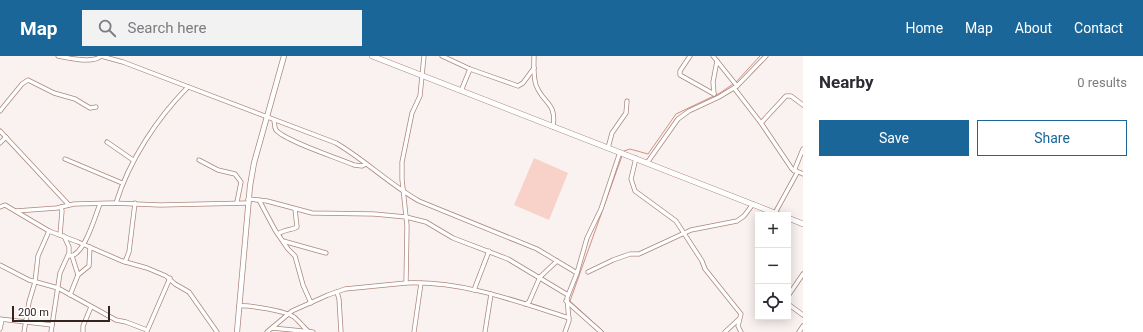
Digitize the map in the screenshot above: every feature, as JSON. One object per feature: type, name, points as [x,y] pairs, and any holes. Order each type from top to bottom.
[{"type":"main road","points":[[372,56],[772,212]]},
{"type":"main road","points":[[791,219],[803,224]]},
{"type":"street","points":[[58,56],[94,60],[101,56],[123,62],[274,121],[336,143],[404,192],[468,222],[533,247],[577,273]]},
{"type":"street","points":[[237,332],[248,201],[254,163],[284,56]]},
{"type":"street","points":[[406,283],[406,217],[402,162],[412,113],[420,98],[424,56]]},
{"type":"street","points":[[442,56],[470,69],[518,86],[524,82],[534,68]]},
{"type":"street","points":[[534,56],[536,86],[554,112],[553,127]]},
{"type":"street","points":[[690,56],[680,71],[680,75],[714,94]]},
{"type":"street","points":[[647,163],[678,118],[688,111],[715,99],[735,87],[766,56]]},
{"type":"street","points":[[715,99],[713,82],[716,58]]},
{"type":"street","points":[[716,58],[782,155],[796,172],[803,174]]},
{"type":"street","points":[[461,91],[470,69]]},
{"type":"street","points":[[0,111],[22,84],[30,80],[54,93],[75,99],[90,108],[96,107]]},
{"type":"street","points":[[116,203],[122,183],[133,160],[179,96],[188,87]]},
{"type":"street","points":[[761,123],[786,96],[791,96],[803,105]]},
{"type":"street","points":[[608,148],[612,133],[626,113],[627,100]]},
{"type":"street","points":[[274,121],[275,127],[279,132],[303,145],[354,165],[362,166],[366,164]]},
{"type":"street","points":[[0,132],[69,205]]},
{"type":"street","points":[[0,143],[6,137]]},
{"type":"street","points":[[107,142],[133,160]]},
{"type":"street","points":[[778,212],[796,172],[803,149]]},
{"type":"street","points":[[565,332],[569,318],[566,301],[577,273],[587,238],[600,209],[620,152]]},
{"type":"street","points":[[636,158],[631,179],[635,191],[676,221],[685,232],[702,261],[705,270],[739,310],[741,314],[738,326],[741,332]]},
{"type":"street","points":[[65,159],[122,183]]},
{"type":"street","points":[[199,160],[218,170],[237,176],[241,182],[237,202]]},
{"type":"street","points":[[259,200],[278,234],[296,256],[303,285],[311,303]]},
{"type":"street","points":[[16,211],[69,205],[135,203],[160,205],[259,200],[312,213],[406,217],[432,224],[453,238],[489,251],[540,277],[568,295]]},
{"type":"street","points":[[0,201],[49,231],[125,262],[147,268],[170,278],[175,284],[190,292],[217,332]]},
{"type":"street","points":[[125,262],[129,252],[135,203]]},
{"type":"street","points":[[51,332],[61,268],[70,256],[80,249],[100,204]]},
{"type":"street","points":[[588,272],[630,254],[639,254],[685,232],[737,220],[744,216],[753,204]]},
{"type":"street","points":[[0,207],[5,205]]},
{"type":"street","points":[[61,207],[62,236],[69,247],[70,256],[78,275]]},
{"type":"street","points":[[278,234],[285,229],[294,229],[297,226],[295,209]]},
{"type":"street","points":[[24,332],[25,321],[35,282],[39,252],[49,231]]},
{"type":"street","points":[[283,241],[326,253]]},
{"type":"street","points":[[70,295],[78,275],[89,266],[90,247]]},
{"type":"street","points":[[474,290],[489,251]]},
{"type":"street","points":[[526,304],[529,302],[540,277],[557,260]]},
{"type":"street","points":[[0,264],[29,280],[58,288],[118,321],[126,322],[147,331],[170,278]]},
{"type":"street","points":[[791,292],[803,274]]},
{"type":"street","points":[[267,332],[288,314],[345,289],[406,283],[455,286],[474,290],[526,304],[569,318]]},
{"type":"street","points":[[414,332],[421,283]]},
{"type":"street","points":[[337,292],[339,299],[341,332]]},
{"type":"street","points":[[485,332],[491,294]]},
{"type":"street","points":[[566,301],[601,332]]},
{"type":"street","points":[[239,306],[253,305],[270,311],[288,314],[294,317],[308,331]]},
{"type":"street","points":[[791,306],[803,316]]},
{"type":"street","points":[[83,332],[83,326],[91,307]]},
{"type":"street","points":[[0,329],[1,319],[52,325]]},
{"type":"street","points":[[725,332],[740,319]]},
{"type":"street","points":[[800,332],[803,326]]},
{"type":"street","points":[[272,328],[314,332]]},
{"type":"shaded area","points":[[534,158],[568,173],[549,220],[514,205]]},
{"type":"waterway","points":[[736,82],[760,56]]},
{"type":"waterway","points":[[624,151],[630,149],[648,154],[676,114],[720,93],[733,84]]},
{"type":"waterway","points":[[604,332],[570,301],[622,156]]}]
